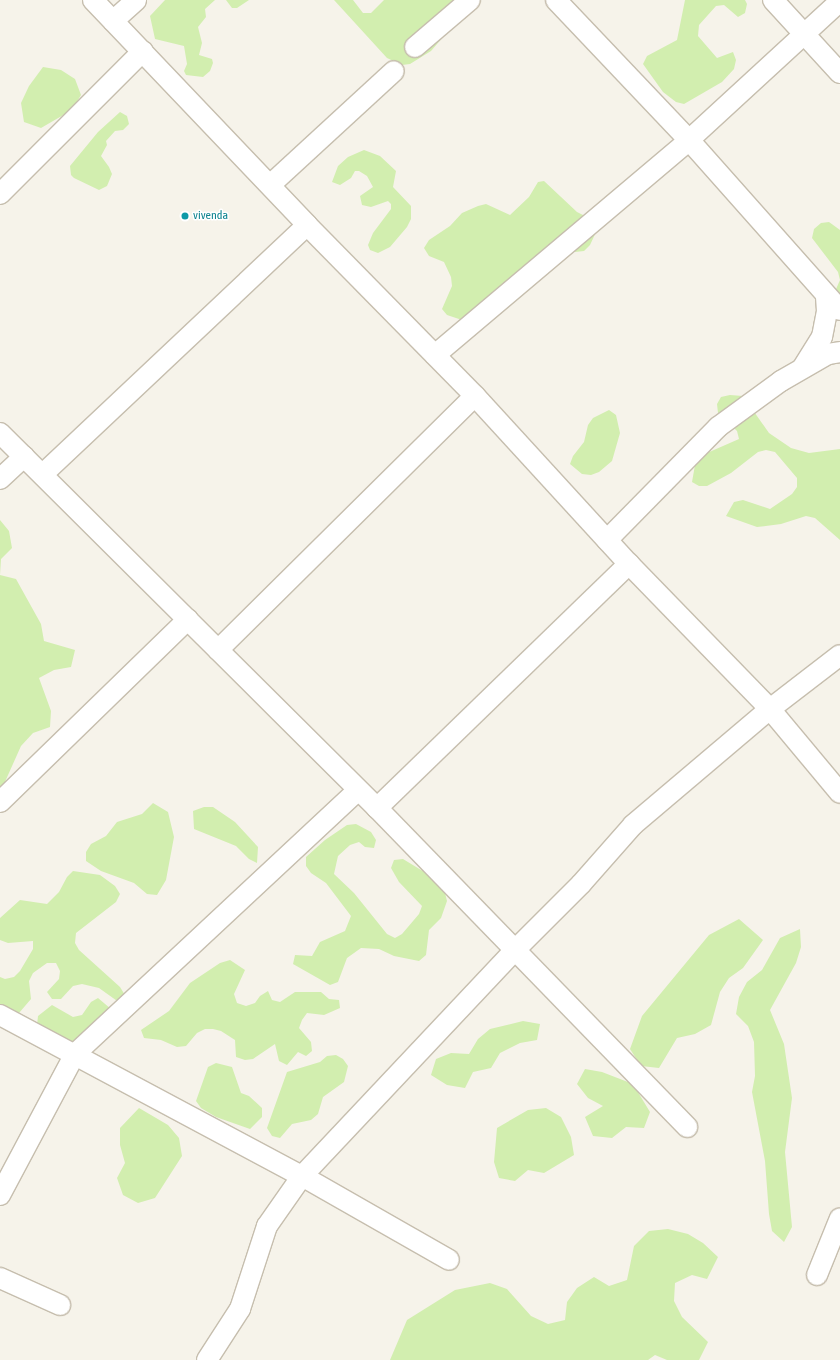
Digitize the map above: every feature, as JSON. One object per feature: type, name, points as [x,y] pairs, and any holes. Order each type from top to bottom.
[{"type":"street","points":[[93,0],[307,225],[436,355],[629,564],[770,709],[840,793]]},
{"type":"street","points":[[113,21],[136,0]]},
{"type":"street","points":[[415,47],[470,0]]},
{"type":"street","points":[[556,0],[689,140],[840,310]]},
{"type":"street","points":[[773,0],[840,73]]},
{"type":"street","points":[[436,355],[689,140],[840,1]]},
{"type":"street","points":[[0,194],[143,51]]},
{"type":"street","points":[[270,185],[394,71]]},
{"type":"street","points":[[43,474],[307,225]]},
{"type":"street","points":[[800,370],[822,337],[827,311],[826,295]]},
{"type":"street","points":[[607,540],[718,427],[800,370],[828,354],[840,352]]},
{"type":"street","points":[[218,650],[475,396]]},
{"type":"street","points":[[0,433],[43,474],[377,808],[516,949],[686,1127]]},
{"type":"street","points":[[0,479],[24,457]]},
{"type":"street","points":[[377,808],[629,564]]},
{"type":"street","points":[[0,802],[188,619]]},
{"type":"street","points":[[207,1360],[240,1309],[268,1226],[302,1176],[516,949],[581,884],[633,826],[770,709],[840,654]]},
{"type":"street","points":[[0,1195],[75,1054],[358,790]]},
{"type":"street","points":[[0,1015],[302,1176],[449,1260]]},
{"type":"street","points":[[817,1275],[840,1218]]},
{"type":"street","points":[[0,1278],[60,1305]]},
{"type":"green space","points":[[165,0],[215,0],[205,9],[206,17],[198,27],[202,43],[199,55],[212,59],[213,63],[210,71],[203,77],[186,75],[184,71],[187,64],[184,46],[155,39],[150,16]]},
{"type":"green space","points":[[226,0],[249,0],[237,8],[232,8]]},
{"type":"green space","points":[[334,0],[353,0],[363,13],[371,13],[384,0],[475,0],[431,51],[410,64],[402,65],[387,58]]},
{"type":"green space","points":[[685,0],[745,0],[747,4],[745,13],[738,17],[724,5],[716,6],[699,25],[698,36],[717,58],[733,52],[736,60],[734,69],[722,82],[684,104],[676,102],[663,92],[643,64],[647,56],[677,40]]},
{"type":"green space","points":[[43,67],[61,70],[75,79],[81,95],[72,110],[41,128],[24,122],[21,103],[29,86]]},
{"type":"green space","points":[[120,112],[127,116],[129,124],[123,130],[115,131],[106,141],[107,145],[101,156],[112,174],[107,186],[99,190],[74,178],[71,175],[70,166],[98,132]]},
{"type":"green space","points":[[364,150],[380,156],[396,171],[393,187],[411,206],[411,219],[407,227],[390,247],[378,253],[370,250],[368,245],[373,233],[391,209],[391,204],[388,201],[371,207],[362,205],[360,196],[373,187],[367,176],[359,171],[355,171],[351,178],[340,185],[332,182],[338,166],[348,157]]},
{"type":"green space","points":[[544,181],[577,212],[585,216],[597,230],[590,245],[584,251],[575,252],[568,249],[462,320],[447,315],[442,309],[452,286],[451,277],[444,262],[429,256],[424,248],[429,240],[450,226],[462,213],[478,206],[486,204],[510,215],[529,197],[538,182]]},
{"type":"green space","points":[[829,222],[840,230],[840,280],[838,272],[812,238],[814,229],[821,223]]},
{"type":"green space","points":[[840,280],[840,306],[833,296]]},
{"type":"green space","points":[[730,395],[743,396],[769,433],[791,448],[809,453],[840,449],[840,540],[815,518],[806,516],[781,524],[757,527],[726,516],[734,502],[743,500],[770,509],[792,494],[797,487],[797,478],[775,452],[766,450],[758,452],[731,473],[707,486],[699,486],[692,482],[695,465],[707,453],[739,439],[737,431],[718,413],[717,404],[721,397]]},
{"type":"green space","points":[[609,410],[616,415],[620,433],[612,461],[599,472],[591,475],[582,474],[570,464],[573,456],[584,442],[588,425],[593,418]]},
{"type":"green space","points":[[0,520],[9,531],[12,548],[1,559],[0,575]]},
{"type":"green space","points":[[0,575],[16,579],[41,624],[44,641],[75,650],[71,667],[54,670],[39,678],[51,711],[50,727],[33,733],[21,746],[0,793]]},
{"type":"green space","points":[[153,803],[168,812],[174,837],[166,880],[157,895],[147,894],[134,883],[101,871],[86,861],[86,852],[91,844],[106,836],[117,822],[142,814]]},
{"type":"green space","points":[[204,807],[213,807],[235,822],[258,847],[257,863],[249,859],[236,846],[194,829],[193,811]]},
{"type":"green space","points":[[356,824],[371,832],[376,840],[374,848],[365,847],[359,842],[350,845],[338,856],[334,874],[354,893],[387,934],[395,938],[402,934],[419,914],[422,906],[399,882],[391,868],[394,860],[403,859],[426,873],[445,893],[447,901],[441,918],[429,930],[426,955],[419,961],[394,956],[379,949],[361,948],[347,958],[338,982],[330,985],[293,964],[295,955],[312,956],[320,942],[345,931],[351,916],[326,883],[311,873],[306,866],[306,857],[325,840],[347,825]]},
{"type":"green space","points":[[73,871],[100,875],[115,886],[120,894],[116,902],[76,933],[75,943],[79,950],[120,987],[128,1000],[120,1003],[99,988],[82,984],[73,986],[61,999],[52,999],[47,992],[59,979],[60,971],[56,963],[47,963],[33,973],[29,981],[31,999],[19,1013],[11,1012],[0,1004],[0,977],[5,979],[14,977],[20,971],[33,949],[33,941],[8,943],[0,940],[0,918],[20,900],[47,904],[59,892],[67,877]]},
{"type":"green space","points":[[739,919],[763,940],[743,968],[729,978],[720,992],[711,1025],[695,1034],[677,1038],[659,1068],[641,1066],[630,1049],[642,1016],[709,935]]},
{"type":"green space","points":[[800,929],[801,947],[796,963],[770,1010],[784,1044],[792,1098],[785,1152],[792,1227],[784,1242],[772,1231],[769,1214],[765,1161],[752,1092],[755,1076],[754,1042],[748,1026],[736,1014],[739,997],[747,982],[762,970],[780,938]]},
{"type":"green space","points":[[230,960],[245,970],[234,994],[237,1003],[246,1006],[255,1003],[260,996],[268,991],[272,1000],[280,1002],[295,992],[321,992],[329,999],[339,1000],[340,1008],[324,1015],[307,1013],[302,1020],[299,1028],[311,1042],[312,1051],[306,1056],[298,1052],[287,1065],[279,1061],[275,1044],[253,1059],[245,1060],[236,1057],[235,1040],[221,1031],[213,1029],[205,1029],[197,1033],[186,1046],[177,1047],[161,1040],[144,1038],[141,1030],[169,1011],[190,983],[220,963]]},
{"type":"green space","points":[[98,998],[111,1009],[75,1047],[37,1025],[38,1016],[52,1005],[73,1017],[82,1015],[91,1002]]},
{"type":"green space","points":[[523,1021],[540,1024],[537,1040],[520,1043],[500,1053],[491,1068],[473,1072],[465,1088],[447,1085],[431,1075],[436,1059],[451,1053],[469,1054],[478,1039],[490,1029]]},
{"type":"green space","points":[[336,1055],[343,1059],[348,1066],[344,1082],[323,1097],[318,1114],[311,1120],[292,1124],[280,1138],[272,1136],[267,1128],[287,1072],[320,1062],[327,1056]]},
{"type":"green space","points":[[216,1063],[232,1067],[241,1093],[249,1096],[262,1108],[262,1117],[250,1129],[216,1117],[201,1108],[196,1101],[208,1067]]},
{"type":"green space","points":[[585,1069],[602,1072],[633,1084],[650,1112],[644,1128],[626,1127],[612,1138],[593,1136],[585,1117],[603,1106],[588,1098],[577,1084]]},
{"type":"green space","points":[[139,1108],[168,1125],[179,1138],[182,1156],[155,1198],[138,1203],[123,1195],[117,1178],[125,1163],[120,1145],[120,1128]]},
{"type":"green space","points":[[546,1108],[561,1117],[571,1137],[574,1155],[544,1173],[528,1170],[515,1181],[499,1178],[494,1162],[497,1128],[528,1110]]},
{"type":"green space","points":[[668,1229],[688,1234],[703,1243],[718,1257],[707,1279],[692,1275],[675,1283],[674,1301],[682,1317],[708,1342],[699,1360],[667,1360],[655,1355],[648,1360],[390,1360],[407,1320],[455,1290],[490,1283],[507,1289],[531,1316],[548,1324],[565,1320],[567,1302],[577,1288],[594,1277],[609,1286],[627,1280],[634,1246],[649,1231]]},
{"type":"place","name":"vivenda","points":[[185,216]]}]
